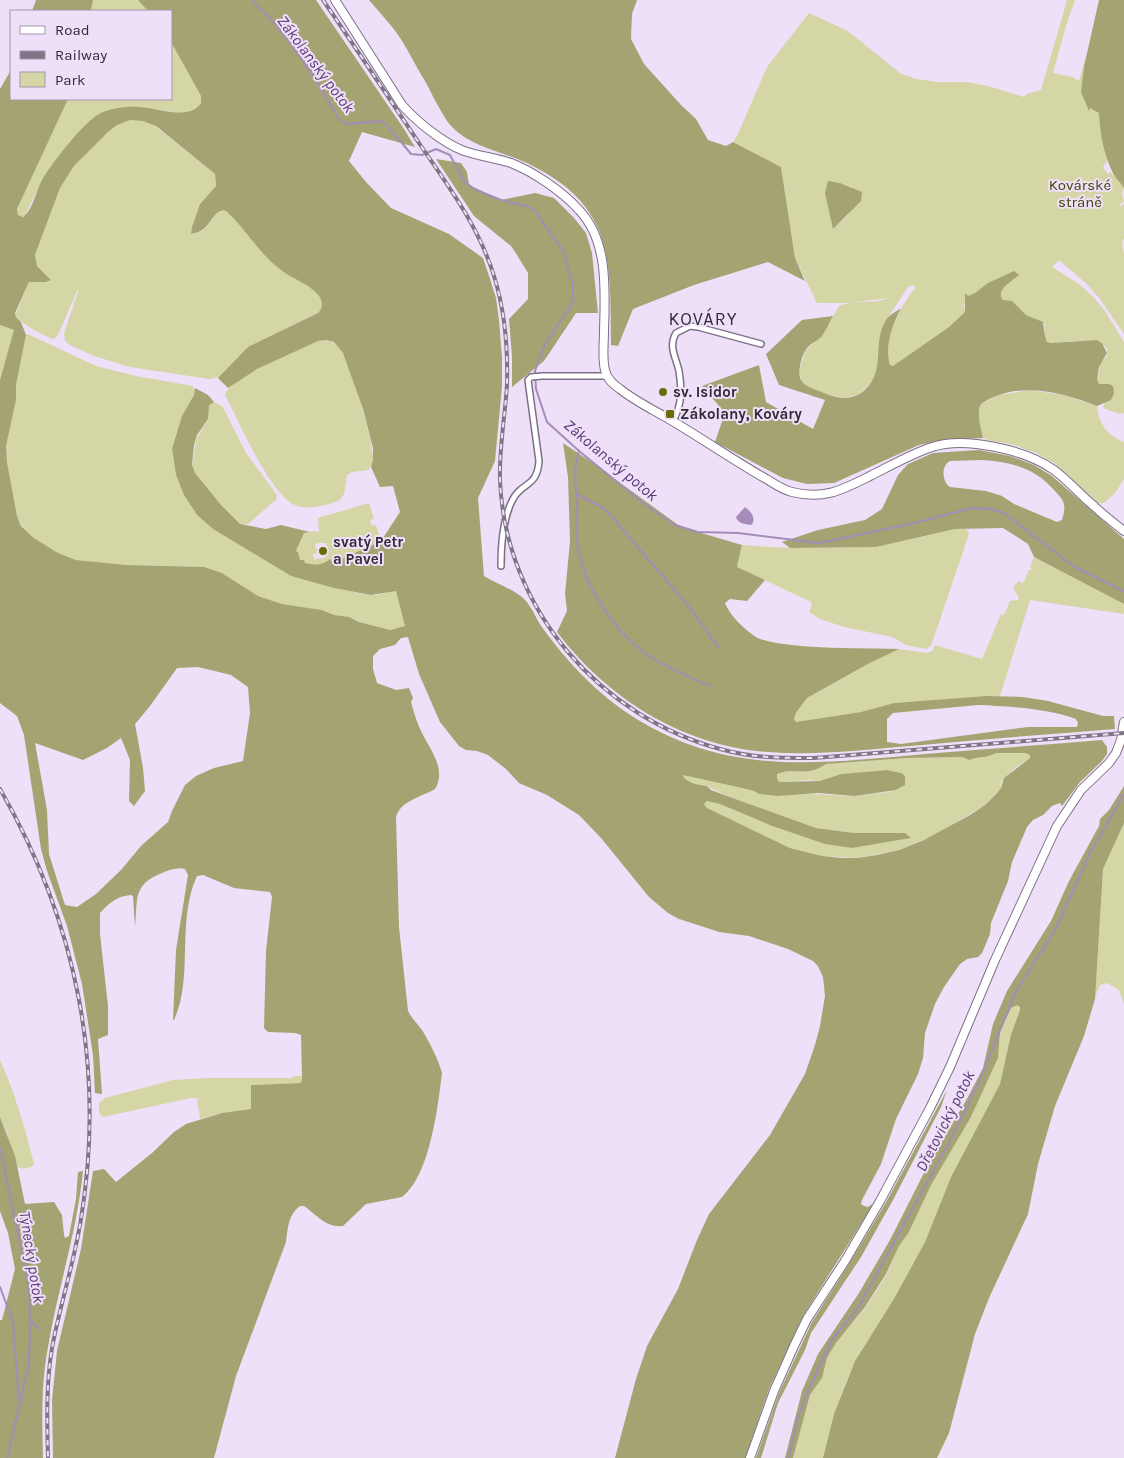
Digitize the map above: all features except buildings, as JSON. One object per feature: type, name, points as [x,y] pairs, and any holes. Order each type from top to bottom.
[{"type":"main road","points":[[335,0],[402,105],[413,116],[454,146],[465,151],[510,162],[524,168],[566,197],[580,210],[590,224],[597,240],[601,258],[604,361],[607,376],[622,391],[673,421],[726,456],[776,485],[792,492],[826,495],[840,491],[916,454],[937,446],[970,444],[1009,449],[1034,458],[1054,470],[1093,506],[1124,531]]},
{"type":"main road","points":[[750,1458],[774,1391],[807,1319],[880,1201],[930,1108],[950,1067],[995,960],[1057,826],[1081,790],[1116,753],[1121,740],[1124,722]]},
{"type":"street","points":[[673,421],[679,410],[681,397],[680,373],[672,346],[676,333],[684,328],[698,327],[761,344]]},
{"type":"street","points":[[501,566],[501,541],[511,503],[515,496],[535,479],[538,472],[538,451],[528,380],[531,377],[542,376],[607,376]]},
{"type":"green space","points":[[36,0],[93,0],[91,10],[32,10]]},
{"type":"green space","points":[[93,0],[138,0],[147,10],[91,10]]},
{"type":"green space","points":[[138,0],[316,0],[415,147],[362,132],[349,161],[391,208],[449,234],[483,258],[496,298],[502,358],[502,386],[495,461],[478,498],[484,576],[522,597],[561,652],[589,682],[620,708],[657,730],[694,746],[731,756],[768,761],[844,761],[1102,740],[1107,747],[1107,754],[1102,761],[1080,782],[1062,806],[1060,803],[1052,806],[1043,815],[1033,820],[1027,827],[1012,862],[1008,881],[991,923],[990,934],[982,953],[978,957],[967,959],[960,964],[935,1004],[925,1033],[923,1058],[918,1074],[896,1119],[881,1164],[862,1200],[861,1204],[864,1206],[868,1207],[872,1204],[871,1208],[803,1316],[769,1389],[745,1458],[615,1458],[636,1379],[647,1346],[678,1289],[709,1214],[770,1135],[805,1074],[820,1026],[825,996],[823,977],[818,966],[813,961],[788,949],[749,936],[719,932],[679,919],[668,913],[649,897],[601,838],[579,815],[547,795],[519,783],[506,769],[488,755],[466,750],[459,746],[440,722],[419,674],[408,637],[401,638],[395,645],[380,649],[373,656],[373,669],[377,683],[396,690],[409,688],[413,698],[411,702],[416,718],[436,760],[439,774],[435,789],[407,803],[396,817],[399,927],[408,1011],[428,1040],[442,1073],[431,1140],[420,1173],[412,1187],[402,1197],[366,1204],[343,1226],[327,1223],[304,1206],[300,1206],[293,1213],[289,1222],[286,1242],[236,1376],[214,1458],[53,1458],[52,1400],[57,1351],[81,1249],[93,1171],[104,1169],[116,1182],[186,1124],[222,1113],[251,1109],[251,1085],[301,1083],[302,1077],[301,1035],[268,1032],[264,1028],[266,951],[272,897],[270,892],[234,888],[203,875],[197,876],[187,911],[183,986],[180,1003],[173,1020],[176,950],[188,875],[185,869],[179,868],[152,878],[141,888],[138,894],[135,927],[133,896],[131,895],[114,901],[100,913],[100,934],[108,1006],[108,1035],[98,1039],[102,1094],[95,1093],[93,1055],[82,984],[67,926],[41,849],[24,735],[17,716],[0,703],[0,380],[14,330],[0,325],[0,89],[10,72],[10,100],[68,100],[17,209],[18,215],[23,217],[29,210],[42,180],[52,164],[76,135],[99,114],[113,109],[130,107],[173,112],[189,111],[201,103],[201,96],[172,44],[172,10],[147,10]],"holes":[[[130,120],[143,121],[156,126],[215,174],[216,186],[200,204],[191,234],[203,229],[221,211],[226,211],[273,264],[311,288],[321,300],[322,307],[318,313],[248,347],[218,378],[228,388],[257,369],[318,341],[334,342],[343,353],[363,409],[373,448],[371,467],[380,487],[393,486],[400,512],[381,541],[333,563],[330,559],[318,564],[305,563],[304,560],[300,560],[296,551],[304,533],[310,532],[281,525],[266,529],[240,524],[221,505],[195,473],[192,465],[197,435],[208,419],[209,405],[214,402],[208,395],[195,388],[194,395],[182,416],[172,449],[176,475],[184,495],[197,515],[213,529],[291,576],[334,588],[371,595],[396,591],[405,626],[390,630],[322,610],[282,604],[258,596],[222,573],[204,567],[126,565],[76,560],[58,553],[34,538],[21,526],[17,516],[6,446],[16,400],[16,385],[26,335],[15,313],[29,282],[46,282],[51,280],[37,266],[35,255],[60,188],[74,166],[117,125]],[[198,667],[231,675],[248,687],[250,713],[243,761],[214,768],[196,776],[185,785],[168,822],[141,846],[121,870],[96,894],[77,907],[65,905],[49,854],[47,810],[35,743],[83,760],[107,748],[121,738],[130,760],[129,801],[134,806],[145,791],[135,724],[177,668]],[[996,753],[1025,753],[1030,755],[1030,758],[1004,778],[1001,788],[985,805],[924,840],[899,850],[858,858],[822,856],[790,848],[707,808],[704,804],[707,801],[720,804],[772,826],[825,844],[852,848],[911,838],[905,833],[854,833],[816,828],[711,790],[707,786],[692,783],[684,778],[683,775],[754,791],[759,794],[777,796],[818,793],[855,796],[896,790],[905,785],[905,776],[901,773],[887,770],[841,774],[820,781],[779,782],[777,774],[787,771],[809,771],[826,764],[907,758],[962,757],[969,760]]]},
{"type":"green space","points":[[369,0],[637,0],[632,14],[631,39],[644,64],[696,119],[708,140],[726,146],[733,142],[781,167],[795,258],[805,281],[768,262],[694,285],[633,309],[618,346],[611,345],[610,286],[607,261],[602,238],[592,217],[577,197],[556,180],[527,163],[469,140],[452,127],[400,38]]},
{"type":"green space","name":"Kovárské stráně","points":[[1067,0],[1075,0],[1053,73],[1073,77],[1079,81],[1099,11],[1107,136],[1105,151],[1108,159],[1103,167],[1108,174],[1110,172],[1119,180],[1124,188],[1122,193],[1124,202],[1119,205],[1124,204],[1124,238],[1122,243],[1124,254],[1124,334],[1088,285],[1059,260],[1052,267],[1079,284],[1094,298],[1105,311],[1124,342],[1124,413],[1120,414],[1103,408],[1105,402],[1111,400],[1109,384],[1099,384],[1097,379],[1101,363],[1107,356],[1107,349],[1102,343],[1097,340],[1049,343],[1045,337],[1045,324],[1026,315],[1019,309],[964,304],[965,312],[949,327],[894,366],[890,366],[888,346],[890,335],[904,303],[916,287],[912,285],[908,287],[885,322],[880,344],[878,367],[873,381],[859,394],[846,398],[827,395],[802,382],[799,372],[805,351],[822,335],[839,306],[888,298],[849,303],[817,303],[795,258],[781,167],[733,142],[767,67],[809,13],[848,31],[901,74],[937,82],[967,82],[1024,97],[1027,94],[1041,90]],"holes":[[[840,183],[852,187],[849,214],[833,229],[831,214]]]},
{"type":"green space","points":[[1099,0],[1124,0],[1124,188],[1114,175],[1105,153],[1099,113],[1090,108],[1089,111],[1081,92],[1084,67]]},
{"type":"green space","points":[[172,44],[201,96],[200,106],[188,112],[132,107],[101,113],[51,167],[25,216],[19,216],[17,213],[18,206],[68,100],[172,100]]},
{"type":"green space","points":[[130,120],[143,120],[155,126],[215,174],[216,186],[200,204],[192,227],[192,234],[204,229],[218,213],[226,211],[273,263],[285,273],[311,288],[321,300],[322,307],[318,313],[254,344],[238,357],[220,377],[209,379],[130,367],[94,356],[70,345],[65,341],[64,333],[78,289],[58,335],[54,339],[33,329],[15,315],[29,282],[46,282],[51,280],[37,266],[35,255],[60,188],[74,166],[108,132],[117,125]]},
{"type":"green space","points":[[436,159],[461,163],[467,172],[469,185],[501,200],[535,193],[554,198],[586,233],[592,253],[598,313],[576,313],[544,361],[512,387],[509,319],[528,299],[528,273],[511,246],[474,216]]},
{"type":"green space","points":[[828,181],[840,183],[862,192],[861,201],[833,229],[825,193]]},
{"type":"green space","points":[[1014,271],[1019,275],[1005,286],[1001,296],[1003,300],[1012,301],[1026,315],[1043,322],[1047,342],[1097,340],[1102,343],[1107,353],[1099,367],[1097,379],[1099,384],[1113,386],[1114,393],[1111,400],[1097,406],[1054,393],[1024,390],[1009,392],[981,404],[979,417],[983,438],[942,440],[919,445],[834,483],[807,484],[783,478],[715,442],[725,413],[702,386],[759,365],[766,402],[813,429],[825,400],[779,385],[766,354],[802,320],[833,316],[822,336],[809,346],[803,354],[799,372],[802,381],[809,387],[833,396],[842,398],[852,397],[861,393],[874,377],[882,329],[886,320],[891,315],[901,308],[892,328],[888,350],[890,365],[893,366],[949,327],[965,312],[965,293],[968,296],[975,293],[988,283]]},
{"type":"green space","points":[[0,325],[15,330],[0,380]]},
{"type":"green space","points":[[28,334],[96,366],[136,376],[193,386],[195,391],[172,449],[176,475],[184,495],[197,515],[213,529],[291,576],[362,594],[377,595],[396,590],[405,626],[390,630],[322,610],[282,604],[258,596],[222,573],[204,567],[126,565],[76,560],[58,553],[34,538],[21,525],[17,516],[6,446],[16,400],[16,385],[26,335]]},
{"type":"green space","points":[[326,340],[333,342],[339,347],[349,367],[365,417],[373,460],[368,470],[352,472],[347,475],[344,494],[340,500],[317,507],[300,507],[285,498],[265,472],[225,395],[229,388],[251,373],[281,357],[318,341]]},
{"type":"green space","points":[[1030,390],[1063,395],[1097,406],[1105,428],[1113,436],[1124,442],[1124,479],[1115,493],[1104,503],[1098,503],[1054,463],[1036,453],[1011,444],[983,438],[978,416],[981,404],[999,395]]},
{"type":"green space","points":[[212,402],[223,407],[246,453],[277,495],[276,500],[248,524],[240,524],[229,515],[192,468],[196,440],[208,419],[208,407]]},
{"type":"green space","points":[[563,443],[681,527],[742,545],[737,567],[765,580],[747,601],[730,599],[725,603],[730,613],[738,622],[756,637],[768,641],[803,646],[899,649],[807,698],[796,713],[794,719],[796,722],[861,712],[894,703],[987,696],[1023,697],[1048,701],[1103,716],[1114,716],[1115,729],[826,753],[787,753],[737,748],[706,740],[677,729],[650,715],[624,698],[577,656],[557,632],[567,611],[565,594],[570,541],[568,477]],"holes":[[[978,705],[1053,713],[1076,719],[1078,723],[1077,727],[1028,727],[901,744],[887,742],[887,719],[893,713]]]},
{"type":"green space","points":[[979,450],[1010,456],[1034,465],[1052,476],[1124,539],[1124,604],[1034,557],[1028,544],[1003,528],[955,529],[876,547],[790,548],[782,542],[818,530],[865,520],[882,509],[898,475],[908,464],[933,453]],"holes":[[[950,461],[992,461],[1012,464],[1038,475],[1060,496],[1064,503],[1062,520],[1057,522],[1014,504],[1002,496],[986,491],[950,487],[944,479],[943,472],[945,466]]]},
{"type":"green space","points":[[369,503],[374,519],[370,520],[372,526],[376,525],[381,541],[342,560],[331,563],[310,564],[299,561],[298,552],[296,552],[304,533],[319,532],[318,518]],"holes":[[[326,543],[327,555],[324,558],[314,559],[313,554],[319,550],[316,549],[315,544]]]},
{"type":"green space","points":[[955,529],[966,529],[969,533],[931,646],[926,649],[906,645],[892,637],[844,627],[820,619],[809,612],[811,602],[737,567],[742,545],[790,548],[876,547]]},
{"type":"green space","points":[[1034,557],[1124,604],[1124,614],[1030,600],[1000,696],[894,703],[861,712],[795,721],[796,713],[807,698],[899,649],[927,653],[932,651],[935,645],[982,659],[1001,614],[1004,615],[1010,601],[1018,600],[1019,598],[1013,588],[1018,581],[1023,583],[1029,570],[1032,568],[1030,567]]},
{"type":"green space","points":[[996,753],[1025,753],[1030,754],[1030,758],[1016,767],[1001,782],[1001,788],[985,805],[935,835],[899,850],[858,858],[822,856],[790,848],[707,808],[704,804],[707,800],[720,804],[772,826],[825,844],[852,848],[905,839],[897,833],[854,833],[816,828],[727,796],[705,785],[700,786],[690,783],[684,778],[683,774],[754,791],[855,796],[888,792],[901,788],[901,773],[887,770],[841,774],[820,781],[783,782],[779,782],[777,774],[787,771],[809,771],[825,764],[907,758],[962,757],[969,760]]},
{"type":"green space","points":[[1124,786],[1124,823],[1103,869],[1095,999],[1084,1036],[1055,1106],[1038,1164],[1028,1214],[989,1298],[975,1334],[949,1433],[937,1458],[823,1458],[834,1414],[855,1361],[895,1297],[925,1242],[951,1177],[1000,1084],[1011,1035],[1020,1010],[1020,1007],[1017,1005],[1011,1008],[1000,1031],[998,1058],[971,1117],[931,1185],[909,1232],[899,1246],[886,1274],[865,1307],[836,1343],[827,1358],[822,1378],[810,1395],[793,1458],[785,1458],[802,1391],[818,1354],[859,1293],[890,1240],[926,1169],[968,1097],[983,1068],[993,1024],[1007,991],[1051,921],[1069,881],[1099,826],[1100,819],[1109,810]]},
{"type":"green space","points":[[1124,823],[1124,1004],[1119,990],[1107,983],[1100,985],[1095,997],[1103,868]]},
{"type":"green space","points":[[1019,1005],[1020,1010],[1000,1084],[951,1177],[925,1242],[895,1297],[859,1354],[848,1377],[834,1414],[823,1458],[793,1458],[810,1395],[822,1378],[827,1358],[836,1343],[866,1307],[887,1274],[899,1246],[909,1232],[931,1185],[971,1117],[998,1058],[999,1036],[1003,1022],[1011,1008]]},
{"type":"green space","points":[[0,1060],[15,1098],[31,1151],[34,1164],[28,1168],[16,1166],[7,1133],[0,1117]]},
{"type":"green space","points":[[293,1076],[302,1076],[301,1083],[252,1085],[251,1109],[222,1113],[200,1119],[197,1098],[103,1117],[99,1113],[99,1103],[105,1098],[173,1080],[292,1078]]},
{"type":"green space","points":[[947,1090],[941,1107],[893,1200],[861,1257],[811,1333],[805,1350],[778,1403],[761,1458],[756,1458],[779,1393],[812,1322],[885,1204]]},
{"type":"green space","points":[[0,1117],[15,1156],[25,1204],[54,1202],[62,1215],[65,1238],[69,1236],[76,1199],[78,1172],[83,1171],[72,1237],[52,1325],[44,1375],[42,1402],[43,1458],[0,1458],[0,1320],[2,1320],[15,1269],[8,1233],[0,1211]]},
{"type":"shaded area","points":[[745,507],[753,515],[753,523],[751,525],[740,522],[736,517]]},
{"type":"waterway","name":"Zákolanský potok","points":[[252,0],[294,48],[340,120],[347,124],[381,121],[387,125],[411,154],[422,155],[436,149],[450,155],[464,181],[474,189],[501,200],[527,206],[535,211],[563,251],[573,284],[573,298],[570,307],[545,344],[535,371],[536,389],[547,422],[579,451],[647,506],[675,525],[698,532],[738,533],[819,543],[915,523],[971,508],[991,509],[1004,513],[1073,566],[1124,591]]},
{"type":"waterway","points":[[579,451],[575,472],[577,542],[580,559],[594,592],[603,608],[638,648],[666,666],[710,686]]},
{"type":"waterway","points":[[577,494],[606,510],[691,609],[718,647]]},
{"type":"waterway","name":"Dřetovický potok","points":[[789,1458],[796,1424],[806,1395],[833,1338],[856,1311],[952,1137],[979,1082],[1016,991],[1055,930],[1090,853],[1124,794]]},
{"type":"waterway","name":"Týnecký potok","points":[[0,1148],[29,1287],[30,1326],[29,1364],[7,1458]]},
{"type":"waterway","points":[[0,1287],[13,1322],[19,1400]]},
{"type":"waterway","points":[[30,1320],[39,1329]]},
{"type":"railway","points":[[323,0],[452,192],[472,224],[488,258],[501,303],[507,358],[507,385],[500,468],[506,527],[520,572],[540,614],[567,651],[600,685],[637,712],[679,735],[735,753],[757,756],[814,758],[1124,733]]},
{"type":"railway","points":[[0,789],[26,839],[48,890],[66,943],[78,996],[86,1051],[90,1106],[88,1162],[81,1219],[50,1362],[47,1403],[48,1458]]},
{"type":"place","name":"sv. Isidor","points":[[663,392]]},
{"type":"place","name":"Zákolany, Kováry","points":[[670,414]]},
{"type":"place","name":"svatý Petr a Pavel","points":[[323,551]]},
{"type":"district","name":"KOVÁRY","points":[[703,319]]}]
